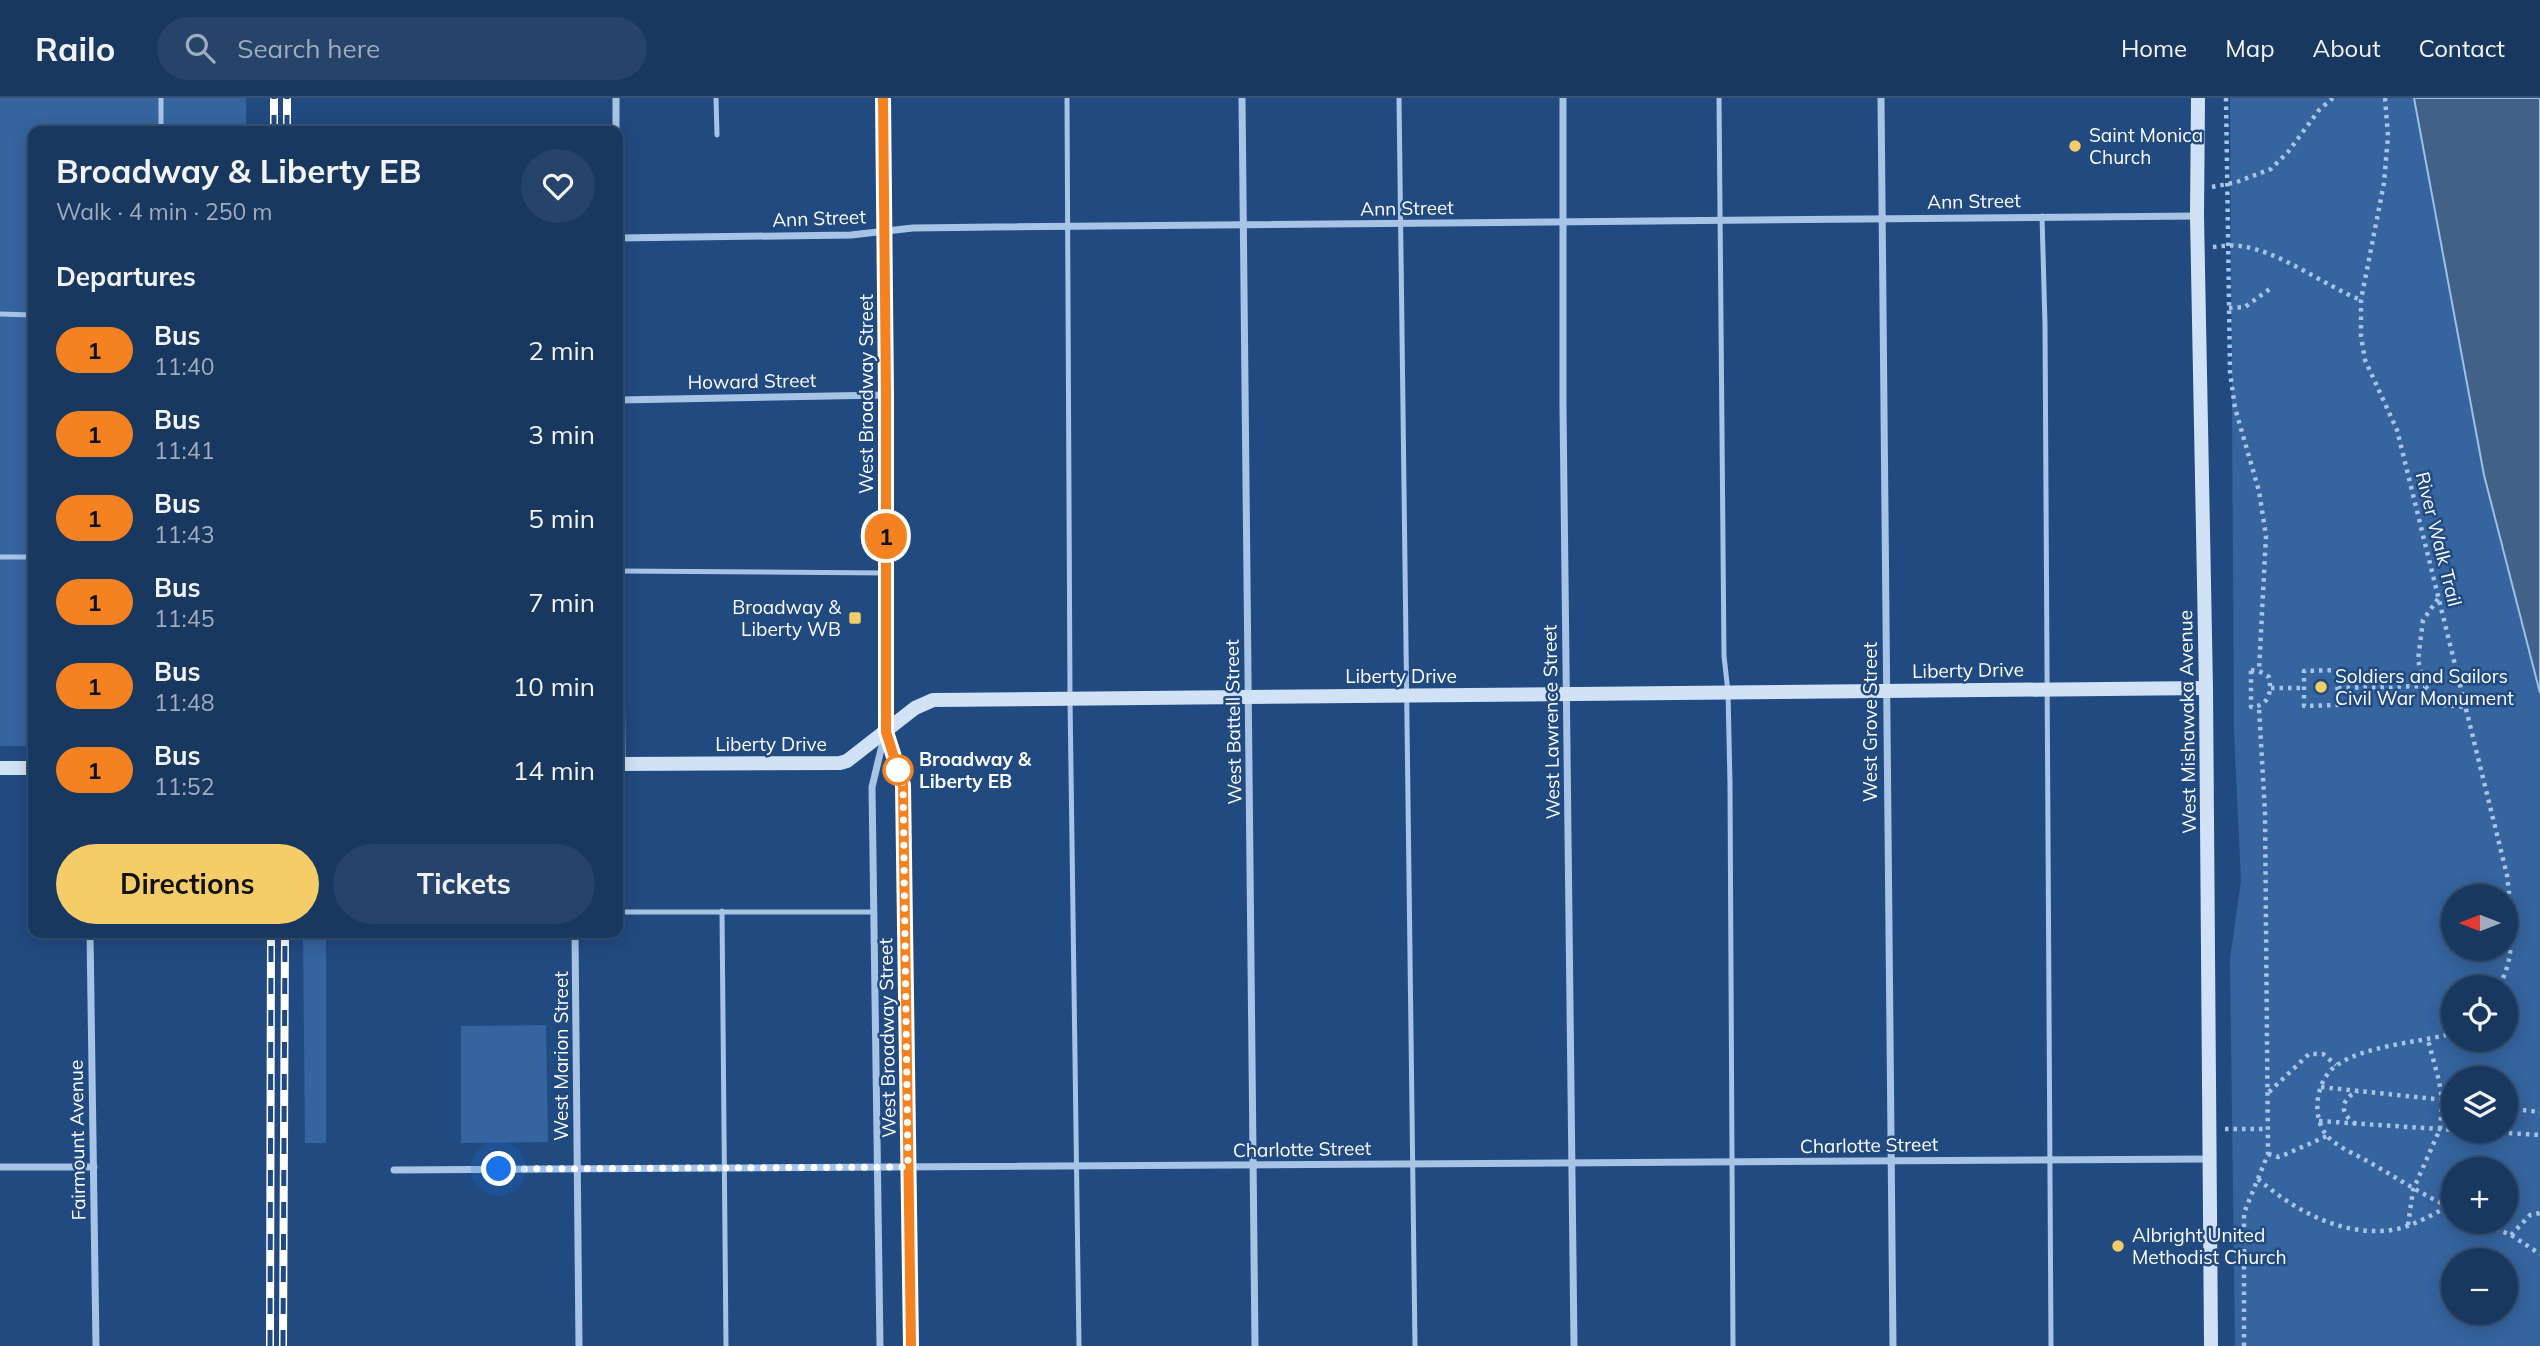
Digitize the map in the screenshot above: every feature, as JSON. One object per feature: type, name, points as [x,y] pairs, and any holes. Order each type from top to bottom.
[{"type":"street","points":[[616,98],[616,126]]},
{"type":"street","name":"West Broadway Street","points":[[880,1346],[872,787],[886,732],[883,98]]},
{"type":"street","name":"West Battell Street","points":[[1242,98],[1255,1346]]},
{"type":"street","name":"West Lawrence Street","points":[[1563,98],[1563,408],[1574,1346]]},
{"type":"street","name":"West Grove Street","points":[[1881,98],[1893,1346]]},
{"type":"street","name":"West Mishawaka Avenue","points":[[2198,98],[2197,216],[2206,688],[2211,1346]]},
{"type":"street","name":"Ann Street","points":[[623,238],[851,235],[884,230],[940,228],[2197,216]]},
{"type":"street","name":"Howard Street","points":[[623,400],[886,395]]},
{"type":"street","name":"Liberty Drive","points":[[623,764],[840,763],[847,761],[915,708],[933,700],[2206,688]]},
{"type":"street","name":"West Broadway Street","points":[[886,732],[903,785],[911,1346]]},
{"type":"street","points":[[0,768],[28,768]]},
{"type":"street","name":"Fairmount Avenue","points":[[90,938],[96,1346]]},
{"type":"street","name":"West Marion Street","points":[[575,938],[579,1346]]},
{"type":"street","name":"Charlotte Street","points":[[394,1170],[2210,1159]]},
{"type":"street","points":[[0,1167],[93,1167]]},
{"type":"lane","points":[[161,98],[161,126]]},
{"type":"lane","points":[[716,98],[717,135]]},
{"type":"lane","points":[[1067,98],[1070,698],[1079,1346]]},
{"type":"lane","points":[[1399,98],[1415,1346]]},
{"type":"lane","points":[[1719,98],[1724,656],[1728,692],[1733,1346]]},
{"type":"lane","points":[[2042,216],[2051,1346]]},
{"type":"lane","points":[[0,314],[28,315]]},
{"type":"lane","points":[[0,557],[28,557]]},
{"type":"lane","points":[[623,571],[886,572]]},
{"type":"lane","points":[[722,911],[726,1346]]},
{"type":"lane","points":[[623,912],[874,912]]},
{"type":"path","points":[[2226,98],[2230,373],[2235,408],[2259,491],[2266,536],[2259,671]]},
{"type":"path","points":[[2197,187],[2221,187],[2270,169],[2288,152],[2319,110],[2333,98]]},
{"type":"path","name":"River Walk Trail","points":[[2385,98],[2388,136],[2384,183],[2361,300],[2361,336],[2365,360],[2398,430],[2507,875],[2511,912],[2504,975]]},
{"type":"path","points":[[2198,247],[2228,245],[2256,249],[2361,300]]},
{"type":"path","points":[[2229,308],[2245,307],[2270,288]]},
{"type":"path","points":[[2439,598],[2423,620],[2418,660],[2425,686],[2442,705],[2466,707]]},
{"type":"path","points":[[2251,670],[2259,671],[2269,677],[2271,688],[2268,699],[2259,707],[2251,707],[2251,670]]},
{"type":"path","points":[[2337,670],[2338,688],[2338,705],[2304,706],[2304,671],[2337,670]]},
{"type":"path","points":[[2338,688],[2425,686]]},
{"type":"path","points":[[2271,688],[2304,688]]},
{"type":"path","points":[[2244,1346],[2244,1213],[2267,1154],[2265,813],[2259,707]]},
{"type":"path","points":[[2441,1036],[2368,1052],[2336,1065],[2327,1073],[2317,1103],[2319,1121],[2327,1136],[2413,1190],[2441,1203]]},
{"type":"path","points":[[2428,1040],[2441,1093]]},
{"type":"path","points":[[2268,1092],[2309,1054],[2323,1054],[2336,1065]]},
{"type":"path","points":[[2321,1087],[2441,1099]]},
{"type":"path","points":[[2358,1125],[2347,1119],[2343,1102],[2349,1095],[2359,1091]]},
{"type":"path","points":[[2518,1109],[2540,1112]]},
{"type":"path","points":[[2319,1121],[2441,1129],[2413,1190],[2408,1225]]},
{"type":"path","points":[[2224,1129],[2267,1129]]},
{"type":"path","points":[[2518,1134],[2540,1135]]},
{"type":"path","points":[[2267,1154],[2278,1157],[2327,1136]]},
{"type":"path","points":[[2258,1179],[2281,1199],[2327,1222],[2364,1230],[2392,1230],[2441,1212]]},
{"type":"path","points":[[2540,1213],[2530,1215],[2511,1235],[2540,1254]]},
{"type":"shaded area","points":[[0,98],[246,98],[246,126],[28,126],[28,746],[0,746]]},
{"type":"shaded area","points":[[2230,98],[2414,98],[2484,475],[2540,693],[2540,1346],[2235,1346],[2230,959],[2241,881],[2234,731]]},
{"type":"shaded area","points":[[2414,98],[2540,98],[2540,693],[2484,475]]},
{"type":"shaded area","points":[[303,938],[326,938],[326,1143],[305,1143]]},
{"type":"shaded area","points":[[546,1025],[548,1142],[461,1143],[461,1026]]},
{"type":"railway","points":[[274,98],[274,126]]},
{"type":"railway","points":[[287,98],[287,126]]},
{"type":"railway","points":[[270,1346],[271,938]]},
{"type":"railway","points":[[283,1346],[285,938]]},
{"type":"bus line","name":"1","points":[[883,98],[886,732],[903,785],[911,1346]]},
{"type":"place","name":"Saint Monica Church","points":[[2075,146]]},
{"type":"place","name":"Broadway & Liberty WB","points":[[855,618]]},
{"type":"place","name":"Soldiers and Sailors Civil War Monument","points":[[2321,687]]},
{"type":"place","name":"Broadway & Liberty EB","points":[[898,770]]},
{"type":"place","name":"Albright United Methodist Church","points":[[2118,1246]]},
{"type":"route","points":[[499,1169],[908,1167],[903,785],[894,759],[898,770]]}]
